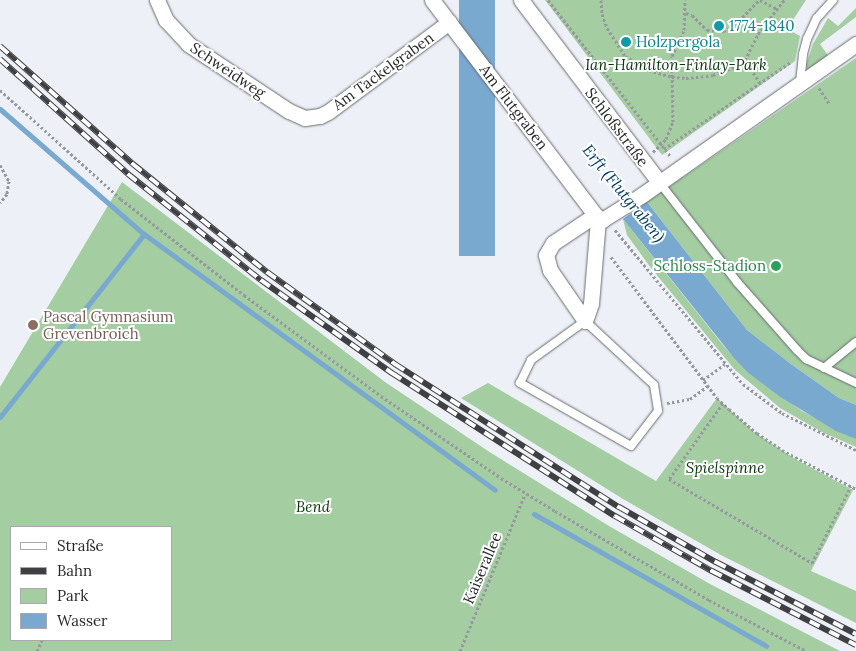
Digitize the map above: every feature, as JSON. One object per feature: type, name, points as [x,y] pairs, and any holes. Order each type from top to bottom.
[{"type":"street","name":"Schweidweg","points":[[157,0],[163,16],[188,44],[289,111],[302,118],[316,117]]},
{"type":"street","name":"Am Flutgraben","points":[[432,0],[598,218]]},
{"type":"street","name":"Schloßstraße","points":[[521,0],[659,182]]},
{"type":"street","name":"Am Tackelgraben","points":[[316,117],[332,109],[449,22]]},
{"type":"street","points":[[585,321],[550,270],[546,255],[553,243],[598,218],[618,211],[856,44]]},
{"type":"street","points":[[585,321],[591,304],[598,218]]},
{"type":"lane","points":[[800,83],[803,54],[817,18],[833,0]]},
{"type":"lane","points":[[659,182],[737,282],[797,350],[806,359],[856,383]]},
{"type":"lane","points":[[585,321],[654,385],[658,411],[631,446],[520,383],[532,360],[585,321]]},
{"type":"lane","points":[[824,368],[856,342]]},
{"type":"path","points":[[548,0],[661,145],[670,132],[673,122],[672,54],[683,33],[686,13],[685,0]]},
{"type":"path","points":[[601,0],[602,14],[607,28],[625,56],[642,67],[672,77],[713,75],[736,67],[745,60],[758,34],[784,0]]},
{"type":"path","points":[[686,13],[691,14],[707,30],[723,31],[732,28],[759,0],[777,9]]},
{"type":"path","points":[[664,149],[803,54]]},
{"type":"path","points":[[745,60],[760,83]]},
{"type":"path","points":[[818,88],[830,105]]},
{"type":"path","points":[[0,90],[114,193],[350,374],[525,494],[709,600],[806,651]]},
{"type":"path","points":[[0,165],[7,173],[9,184],[7,194],[0,203]]},
{"type":"path","points":[[598,218],[625,240],[726,364],[751,391],[782,413],[856,450]]},
{"type":"path","points":[[597,235],[613,260],[708,386],[723,403],[742,421],[772,443],[856,489]]},
{"type":"path","points":[[704,380],[726,364]]},
{"type":"path","points":[[657,404],[690,399],[708,386]]},
{"type":"path","points":[[723,403],[668,479],[812,563],[851,486]]},
{"type":"path","name":"Kaiserallee","points":[[460,651],[525,494]]},
{"type":"green space","name":"Ian-Hamilton-Finlay-Park","points":[[545,0],[806,0],[787,29],[800,36],[795,61],[662,155]]},
{"type":"green space","points":[[856,8],[856,17],[820,44],[829,57],[808,70],[806,65],[813,44],[828,18],[838,26]]},
{"type":"green space","name":"Schloss-Stadion","points":[[856,58],[856,405],[839,398],[747,330],[647,202]]},
{"type":"green space","name":"Bend","points":[[122,182],[385,382],[488,451],[609,526],[710,584],[840,651],[0,651],[0,387]]},
{"type":"green space","points":[[623,219],[722,344],[747,372],[802,411],[856,439],[856,447],[822,432],[780,408],[735,370],[651,268],[627,235]]},
{"type":"green space","name":"Spielspinne","points":[[488,383],[656,481],[717,398],[754,432],[797,460],[853,490],[811,571],[856,591],[856,623],[721,555],[623,499],[461,398]]},
{"type":"water","points":[[459,0],[495,0],[495,256],[459,256]]},
{"type":"water","points":[[647,202],[747,330],[839,398],[856,405],[856,439],[836,431],[782,398],[747,372],[734,358],[623,219]]},
{"type":"waterway","points":[[0,109],[144,234],[495,490]]},
{"type":"waterway","points":[[0,417],[144,234]]},
{"type":"waterway","points":[[534,514],[766,646]]},
{"type":"railway","points":[[0,46],[133,164],[267,272],[395,364],[619,507],[716,562],[856,634]]},
{"type":"railway","points":[[0,59],[128,174],[261,280],[392,373],[615,516],[712,571],[856,645]]},
{"type":"place","name":"1774-1840","points":[[719,26]]},
{"type":"place","name":"Holzpergola","points":[[626,42]]},
{"type":"place","name":"Schloss-Stadion","points":[[776,266]]},
{"type":"place","name":"Pascal Gymnasium Grevenbroich","points":[[33,325]]},
{"type":"water label","name":"Erft (Flutgraben)","points":[[624,193]]}]
